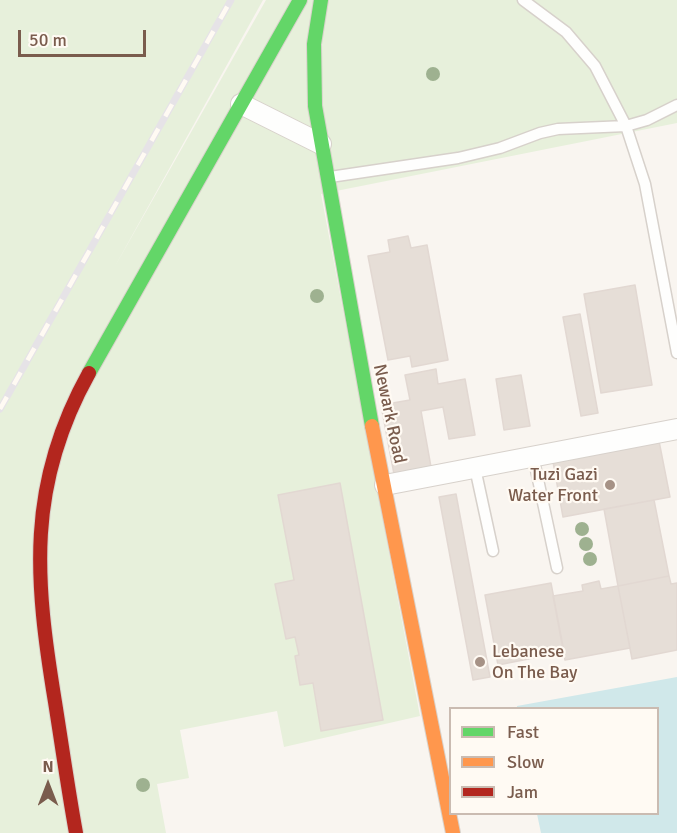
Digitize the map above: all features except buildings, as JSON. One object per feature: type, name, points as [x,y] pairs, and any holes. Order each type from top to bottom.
[{"type":"street","points":[[76,833],[42,616],[39,543],[50,468],[84,383],[300,0]]},
{"type":"street","name":"Newark Road","points":[[321,0],[314,54],[315,106],[326,177],[358,355],[449,813]]},
{"type":"street","points":[[241,104],[321,144]]},
{"type":"street","points":[[385,485],[677,429]]},
{"type":"street","name":"Newark Road","points":[[449,815],[453,833]]},
{"type":"lane","points":[[523,0],[566,32],[595,66],[626,126],[645,184],[677,353]]},
{"type":"lane","points":[[326,177],[458,158],[500,148],[540,133],[558,129],[626,126],[647,120],[677,105]]},
{"type":"lane","points":[[533,456],[557,568]]},
{"type":"lane","points":[[475,468],[493,551]]},
{"type":"green space","points":[[0,0],[263,0],[114,268],[266,0],[677,0],[677,123],[321,194],[420,716],[284,747],[277,711],[180,730],[189,778],[157,784],[166,833],[0,833]]},
{"type":"water","points":[[677,677],[677,833],[541,833],[537,815],[659,815],[659,707],[517,706]]},
{"type":"railway","points":[[0,409],[231,0]]},
{"type":"traffic: fast","points":[[89,373],[300,0]]},
{"type":"traffic: fast","points":[[321,0],[314,44],[315,106],[372,426]]},
{"type":"traffic: slow","points":[[372,426],[449,813]]},
{"type":"traffic: slow","points":[[449,815],[453,833]]},
{"type":"traffic: jam","points":[[76,833],[43,615],[40,574],[41,534],[45,495],[54,455],[69,415],[89,373]]},
{"type":"place","name":"Tuzi Gazi Water Front","points":[[610,485]]},
{"type":"place","name":"Lebanese On The Bay","points":[[480,662]]}]
